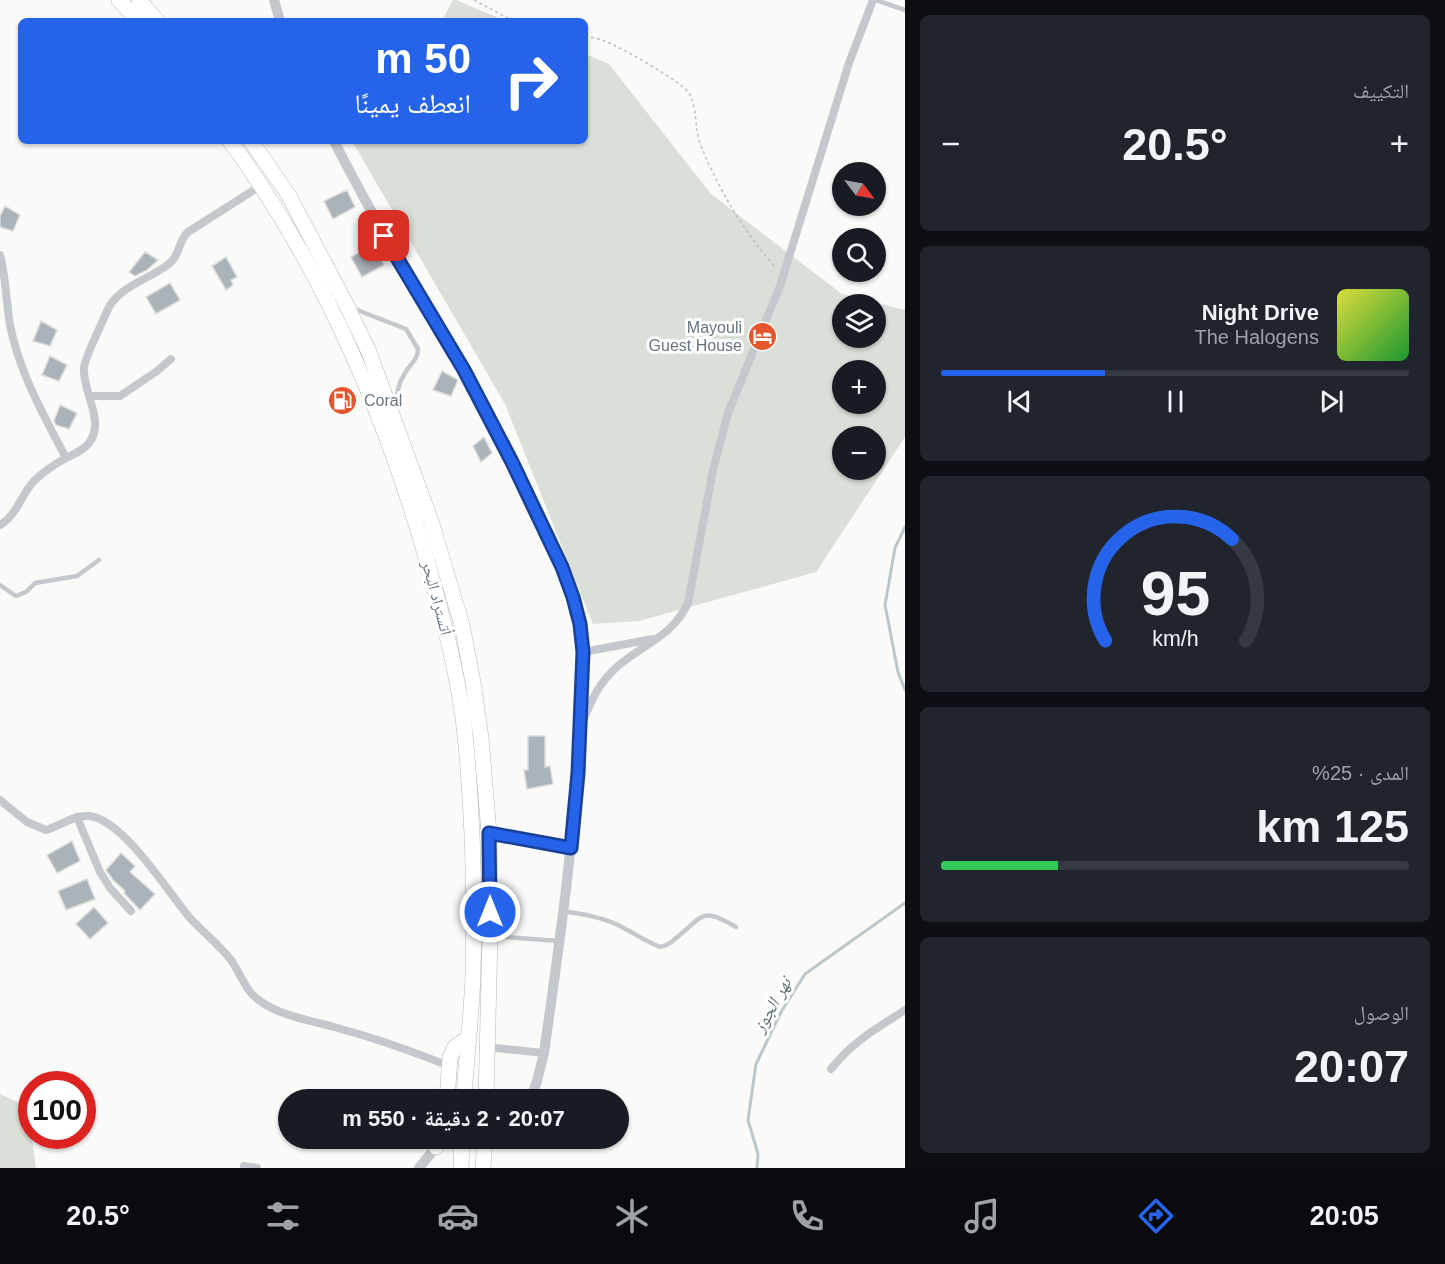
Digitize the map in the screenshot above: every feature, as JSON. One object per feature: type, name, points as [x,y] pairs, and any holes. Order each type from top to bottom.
[{"type":"highway","points":[[119,0],[135,18]]},
{"type":"highway","points":[[139,0],[154,18]]},
{"type":"highway","name":"أتستراد البحر","points":[[232,144],[262,185],[323,295],[371,401],[421,535],[456,671],[465,733],[474,864],[473,975],[465,1089]]},
{"type":"highway","name":"أتستراد البحر","points":[[253,144],[288,194],[369,352],[431,520],[462,625],[481,738],[489,833],[490,936],[486,1089]]},
{"type":"highway","points":[[448,1089],[450,1057],[455,1047],[469,1037]]},
{"type":"highway","points":[[450,1149],[461,1168]]},
{"type":"highway","points":[[483,1168],[484,1149]]},
{"type":"street","points":[[274,0],[278,18]]},
{"type":"street","points":[[579,731],[592,697],[604,679],[619,664],[659,638],[679,620],[691,596],[712,470],[725,420],[783,277],[849,63],[874,0]]},
{"type":"street","points":[[336,144],[373,216],[464,370],[512,462],[567,580],[580,624],[583,652],[571,848],[544,1053],[534,1089]]},
{"type":"street","points":[[0,525],[12,515],[34,481],[87,446],[92,438],[95,429],[84,368],[116,297],[172,261],[181,240],[188,232],[262,185]]},
{"type":"street","points":[[0,255],[5,274],[10,326],[19,354],[33,391],[66,458]]},
{"type":"street","points":[[90,396],[120,396],[171,359]]},
{"type":"street","points":[[583,652],[659,638]]},
{"type":"street","points":[[0,800],[27,822],[46,830],[77,817],[89,816],[114,828],[143,856],[189,917],[230,959],[246,988],[259,1000],[276,1010],[359,1034],[449,1066]]},
{"type":"street","points":[[77,817],[100,872],[110,888],[131,911]]},
{"type":"street","points":[[831,1069],[846,1051],[864,1036],[905,1010]]},
{"type":"street","points":[[486,1047],[544,1053]]},
{"type":"street","points":[[419,1168],[438,1149]]},
{"type":"street","points":[[244,1166],[257,1168]]},
{"type":"lane","points":[[874,0],[905,10]]},
{"type":"lane","points":[[347,306],[406,329],[418,349],[418,355],[403,375],[398,392],[396,410],[399,430]]},
{"type":"lane","points":[[0,585],[16,596],[26,592],[35,583],[77,576],[99,560]]},
{"type":"lane","points":[[489,833],[571,848]]},
{"type":"lane","points":[[563,911],[596,917],[660,947],[669,944],[705,915],[712,914],[736,927]]},
{"type":"lane","points":[[490,936],[559,941]]},
{"type":"path","points":[[474,0],[507,18]]},
{"type":"path","points":[[588,37],[600,39],[616,46],[686,89],[691,98],[700,146],[723,193],[754,243],[783,277]]},
{"type":"shaded area","points":[[453,0],[456,0],[499,18],[444,18]]},
{"type":"shaded area","points":[[588,55],[609,64],[711,194],[842,294],[832,294],[832,348],[886,348],[886,305],[905,310],[905,437],[886,466],[886,426],[832,426],[832,480],[877,480],[816,572],[639,621],[593,624],[505,404],[354,144],[588,144]]},
{"type":"shaded area","points":[[0,1094],[18,1102],[18,1149],[34,1149],[36,1168],[0,1168]]},
{"type":"building","points":[[347,190],[355,207],[333,219],[324,201]]},
{"type":"building","points":[[5,206],[20,215],[13,231],[0,227],[0,216]]},
{"type":"building","points":[[374,245],[384,265],[362,277],[351,257]]},
{"type":"building","points":[[145,252],[158,260],[147,270],[135,276],[129,272]]},
{"type":"building","points":[[226,257],[237,277],[231,280],[233,285],[226,290],[212,266]]},
{"type":"building","points":[[170,283],[180,300],[156,314],[146,297]]},
{"type":"building","points":[[41,321],[57,330],[50,346],[33,341]]},
{"type":"building","points":[[50,356],[67,365],[59,381],[42,375]]},
{"type":"building","points":[[442,371],[458,380],[451,396],[433,390]]},
{"type":"building","points":[[60,405],[77,413],[69,429],[56,425],[54,421]]},
{"type":"building","points":[[484,437],[492,453],[481,462],[473,446]]},
{"type":"building","points":[[528,736],[545,736],[545,767],[550,766],[553,784],[527,789],[524,770],[528,770]]},
{"type":"building","points":[[72,841],[80,861],[57,873],[47,855]]},
{"type":"building","points":[[121,853],[135,866],[130,872],[155,894],[140,910],[106,870]]},
{"type":"building","points":[[87,879],[95,899],[66,910],[58,891]]},
{"type":"building","points":[[94,907],[108,923],[90,939],[76,924]]},
{"type":"waterway","name":"نهر الجوز","points":[[905,527],[895,548],[885,605],[898,672],[905,690]]},
{"type":"waterway","name":"نهر الجوز","points":[[757,1168],[758,1154],[748,1120],[756,1064],[781,1012],[805,974],[905,903]]},
{"type":"place","name":"Mayouli Guest House","points":[[763,336]]},
{"type":"place","name":"Coral","points":[[343,400]]},
{"type":"route","points":[[384,236],[464,370],[512,462],[562,567],[580,624],[583,652],[578,773],[571,848],[489,833],[490,912]]}]
